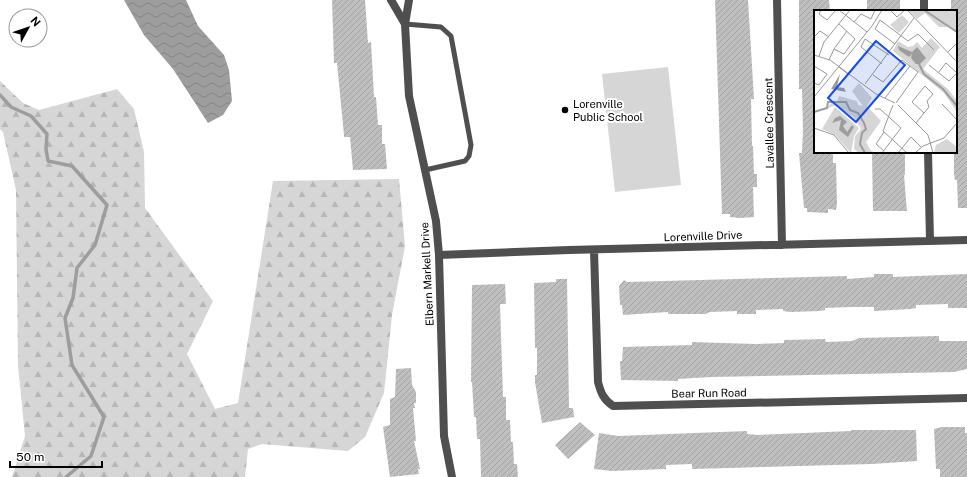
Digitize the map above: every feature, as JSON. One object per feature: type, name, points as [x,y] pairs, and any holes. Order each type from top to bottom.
[{"type":"street","name":"Elbern Markell Drive","points":[[391,0],[405,24]]},
{"type":"street","name":"Elbern Markell Drive","points":[[409,0],[405,24],[409,96],[436,221],[439,256],[444,436],[452,477]]},
{"type":"street","name":"Lavallee Crescent","points":[[777,0],[782,245]]},
{"type":"street","points":[[928,153],[930,241]]},
{"type":"street","name":"Lorenville Drive","points":[[439,256],[594,250],[967,240]]},
{"type":"street","name":"Bear Run Road","points":[[594,250],[598,382],[601,394],[612,406],[967,398]]},
{"type":"lane","points":[[405,24],[440,27],[451,36],[470,145],[469,156],[466,161],[425,170]]},
{"type":"green space","points":[[668,67],[681,185],[615,192],[602,74]]},
{"type":"green space","points":[[0,81],[23,103],[39,110],[117,89],[134,109],[144,152],[145,208],[213,301],[187,354],[215,409],[238,403],[273,181],[399,179],[405,246],[392,315],[384,393],[365,437],[348,451],[262,444],[248,449],[245,477],[12,477],[25,436],[18,365],[16,190],[3,132],[0,129]]},
{"type":"water","points":[[124,0],[186,0],[198,26],[224,55],[229,70],[232,101],[223,115],[208,123],[173,69],[144,35]]},
{"type":"building","points":[[332,0],[365,0],[368,43],[371,42],[374,97],[376,97],[378,125],[382,125],[382,144],[385,144],[387,169],[353,170],[350,137],[344,137],[337,63],[334,63]]},
{"type":"building","points":[[715,0],[748,0],[754,99],[751,99],[752,146],[754,174],[757,174],[757,187],[753,187],[754,217],[739,218],[730,217],[730,214],[722,214]]},
{"type":"building","points":[[799,0],[829,0],[830,10],[814,10],[814,153],[833,153],[833,163],[836,163],[837,204],[836,210],[828,209],[828,213],[807,212],[807,208],[804,208],[799,153],[802,153],[802,89],[799,89]]},
{"type":"building","points":[[867,0],[900,0],[900,10],[867,10]]},
{"type":"building","points":[[951,0],[967,0],[967,208],[958,208],[957,180],[955,180],[954,174],[954,153],[957,153],[957,10],[951,9]]},
{"type":"building","points":[[872,153],[905,153],[904,175],[907,211],[873,211]]},
{"type":"building","points":[[874,274],[893,274],[893,277],[967,274],[967,308],[948,308],[948,304],[916,305],[916,308],[911,309],[874,311],[874,307],[851,307],[825,308],[825,310],[820,311],[790,312],[783,311],[783,309],[756,310],[756,314],[737,314],[737,311],[710,312],[705,314],[668,314],[668,312],[623,315],[622,305],[620,305],[619,286],[624,280],[627,282],[847,276],[847,279],[874,277]]},
{"type":"building","points":[[556,279],[567,279],[569,408],[573,408],[574,417],[542,423],[535,382],[535,375],[537,375],[537,348],[535,348],[534,283],[556,282]]},
{"type":"building","points":[[505,284],[506,304],[500,304],[503,397],[506,397],[506,420],[510,420],[514,464],[517,464],[518,477],[481,477],[480,439],[477,439],[476,417],[474,417],[471,382],[472,285]]},
{"type":"building","points":[[939,336],[939,341],[967,341],[967,369],[954,372],[712,377],[678,379],[678,381],[621,380],[620,361],[622,361],[623,347],[692,345],[692,342],[755,344],[784,343],[784,340],[825,339],[826,342],[852,341],[859,338]]},
{"type":"building","points":[[411,368],[412,385],[416,392],[416,403],[414,403],[415,408],[413,408],[416,441],[414,441],[420,469],[418,469],[419,474],[390,477],[383,427],[390,425],[390,399],[395,397],[396,369]]},
{"type":"building","points":[[580,422],[595,435],[568,459],[555,445]]},
{"type":"building","points":[[942,427],[965,427],[965,433],[967,433],[967,477],[940,477],[940,469],[936,469],[934,429]]},
{"type":"building","points":[[851,430],[916,430],[917,461],[872,464],[692,469],[692,464],[666,465],[666,469],[612,471],[594,469],[599,433],[618,436],[747,431],[747,434],[758,435]]},
{"type":"waterway","points":[[0,95],[11,107],[31,116],[47,134],[46,149],[48,161],[72,166],[107,205],[95,245],[77,268],[73,298],[65,318],[72,365],[104,417],[91,456],[66,477]]},
{"type":"place","name":"Lorenville Public School","points":[[565,110]]}]
